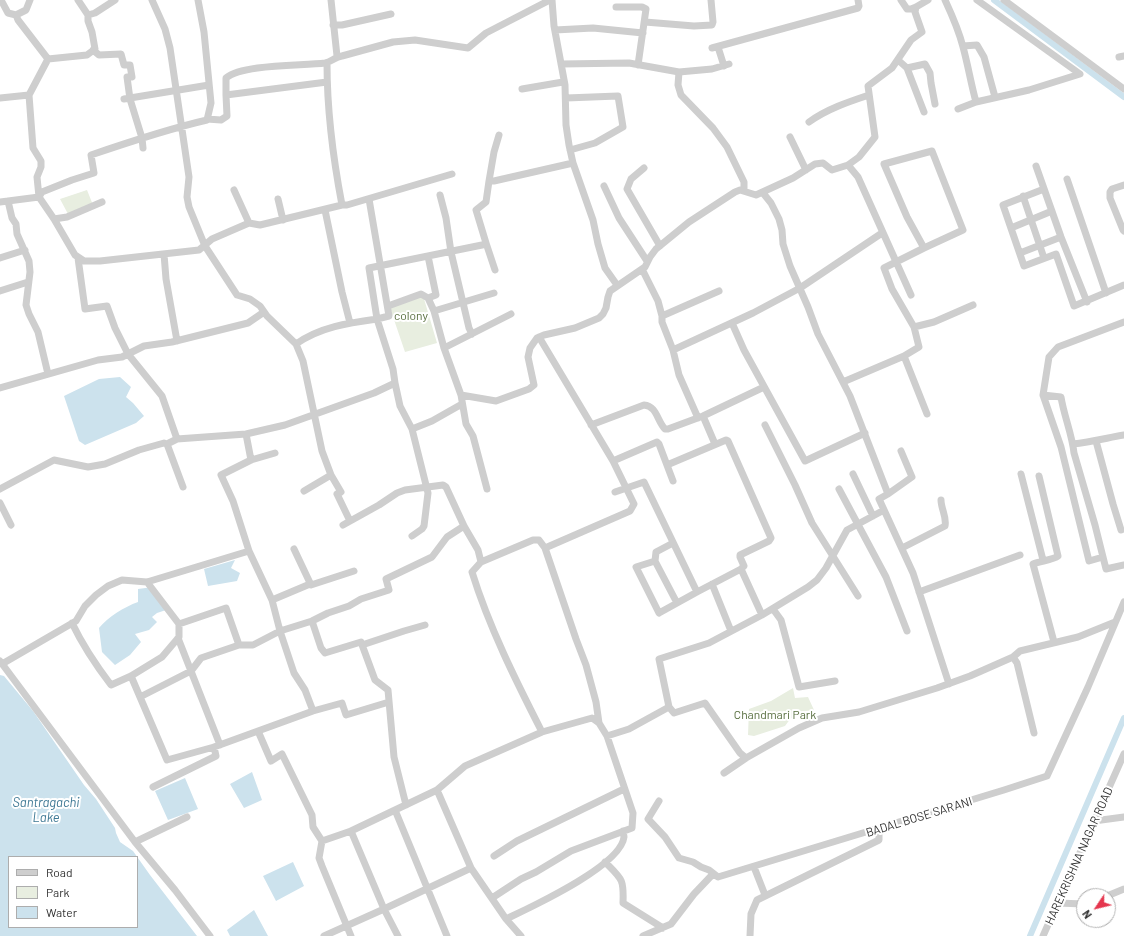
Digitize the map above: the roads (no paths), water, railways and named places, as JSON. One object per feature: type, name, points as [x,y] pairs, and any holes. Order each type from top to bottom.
[{"type":"street","points":[[1,0],[8,13],[16,15],[26,10],[30,0]]},
{"type":"street","points":[[48,58],[87,56],[95,49],[92,32],[88,21],[88,15],[78,0]]},
{"type":"street","points":[[88,15],[95,13],[115,0]]},
{"type":"street","points":[[152,0],[170,48],[189,177],[188,202],[205,246],[237,296],[250,300],[260,306],[267,316],[296,344],[303,361],[322,450],[331,475],[341,492],[336,494],[350,521]]},
{"type":"street","points":[[198,0],[204,32],[211,102],[207,119]]},
{"type":"street","points":[[331,0],[337,56]]},
{"type":"street","points":[[39,197],[42,192],[72,180],[94,174],[91,155],[207,119],[222,120],[228,116],[226,78],[229,76],[240,72],[276,66],[327,63],[337,56],[342,56],[393,42],[415,40],[468,48],[486,33],[551,0],[563,82],[565,85],[566,126],[573,163],[593,220],[605,268],[618,285]]},
{"type":"street","points":[[645,22],[694,26],[712,25],[711,0]]},
{"type":"street","points":[[561,64],[629,63],[679,72],[712,69],[727,65],[715,48],[858,8],[858,0]]},
{"type":"street","points":[[902,0],[907,9],[916,7],[928,0]]},
{"type":"street","points":[[946,0],[958,28],[976,102]]},
{"type":"street","points":[[958,109],[976,102],[1029,90],[1080,74],[977,0]]},
{"type":"street","points":[[1004,0],[1124,88]]},
{"type":"street","points":[[616,6],[642,7],[646,9],[638,65]]},
{"type":"street","points":[[461,395],[496,401],[529,389],[534,385],[528,356],[530,348],[539,337],[575,328],[599,318],[606,308],[608,294],[618,285],[642,269],[660,246],[689,222],[735,192],[740,190],[755,195],[763,193],[819,163],[823,163],[832,170],[848,165],[859,157],[875,137],[868,86],[892,68],[911,40],[922,32],[916,7]]},
{"type":"street","points":[[333,25],[342,25],[391,14]]},
{"type":"street","points":[[16,15],[18,20],[48,58]]},
{"type":"street","points":[[555,30],[593,28],[643,34]]},
{"type":"street","points":[[963,46],[977,45],[984,57],[995,97]]},
{"type":"street","points":[[93,50],[99,56],[121,54],[124,65],[130,66],[132,76],[127,77],[127,99],[142,138],[143,148]]},
{"type":"street","points":[[48,58],[29,95],[33,148],[40,160],[41,167],[37,177],[39,197],[54,219],[70,248],[78,258],[84,261],[100,261],[199,250],[212,239],[249,223],[260,226],[342,205],[347,206],[452,174]]},
{"type":"street","points":[[898,60],[907,68],[924,112]]},
{"type":"street","points":[[327,63],[327,82],[334,164],[342,205]]},
{"type":"street","points":[[907,68],[924,64],[930,73],[930,83],[935,104]]},
{"type":"street","points":[[679,72],[678,85],[681,95],[713,128],[727,147],[744,182],[744,192]]},
{"type":"street","points":[[226,95],[327,82]]},
{"type":"street","points":[[522,89],[563,82]]},
{"type":"street","points":[[127,99],[176,92],[209,85]]},
{"type":"street","points":[[0,98],[29,95]]},
{"type":"street","points":[[809,122],[837,106],[869,95]]},
{"type":"street","points":[[566,98],[618,96],[623,127],[595,143],[570,150]]},
{"type":"street","points":[[495,270],[476,210],[486,202],[494,152],[499,135]]},
{"type":"street","points":[[790,137],[806,170]]},
{"type":"street","points":[[843,382],[919,348],[914,327],[892,289],[884,268],[963,230],[932,151],[884,164],[924,248]]},
{"type":"street","points":[[489,181],[573,163]]},
{"type":"street","points":[[848,165],[858,177],[911,296]]},
{"type":"street","points":[[1036,166],[1061,237],[1087,302]]},
{"type":"street","points":[[644,168],[631,179],[627,189],[660,246]]},
{"type":"street","points":[[1067,179],[1106,293]]},
{"type":"street","points":[[604,186],[619,218],[647,262]]},
{"type":"street","points":[[1123,188],[1112,189],[1110,192],[1110,198],[1122,230],[1124,231]]},
{"type":"street","points":[[1044,189],[1003,205],[1024,266],[1056,254],[1074,306],[1087,302],[1124,285]]},
{"type":"street","points":[[234,190],[249,223]]},
{"type":"street","points":[[763,193],[771,203],[779,219],[782,230],[783,244],[790,266],[818,334],[850,396],[888,494]]},
{"type":"street","points":[[440,195],[446,218],[451,252],[462,302],[472,334]]},
{"type":"street","points":[[1023,196],[1044,258]]},
{"type":"street","points":[[0,202],[39,197]]},
{"type":"street","points":[[278,199],[283,220]]},
{"type":"street","points":[[296,344],[307,336],[322,330],[389,316],[369,199]]},
{"type":"street","points":[[8,200],[12,218],[16,224],[17,234],[29,261],[26,305],[38,332],[48,374]]},
{"type":"street","points":[[54,219],[67,217],[102,202]]},
{"type":"street","points":[[325,210],[350,323]]},
{"type":"street","points":[[1011,228],[1052,212]]},
{"type":"street","points":[[673,350],[732,323],[800,288],[882,233]]},
{"type":"street","points":[[1020,253],[1061,237]]},
{"type":"street","points":[[412,536],[424,526],[428,493],[412,429],[400,406],[393,369],[377,319],[369,268],[451,252],[486,243]]},
{"type":"street","points":[[0,258],[25,250]]},
{"type":"street","points":[[164,254],[166,279],[177,341]]},
{"type":"street","points":[[428,256],[436,295],[428,298]]},
{"type":"street","points":[[78,258],[85,309],[107,306],[115,328],[128,354],[162,396],[177,439]]},
{"type":"street","points":[[642,269],[658,301],[662,322],[673,350],[679,375],[715,444]]},
{"type":"street","points":[[0,290],[28,282]]},
{"type":"street","points":[[662,316],[719,291]]},
{"type":"street","points":[[434,311],[494,293]]},
{"type":"street","points":[[388,306],[421,294],[428,298],[434,311],[444,348],[461,395],[466,424],[473,436],[488,489]]},
{"type":"street","points":[[914,327],[934,322],[973,305]]},
{"type":"street","points":[[0,388],[98,360],[122,357],[144,346],[177,341],[248,323],[264,312]]},
{"type":"street","points":[[444,348],[511,314]]},
{"type":"street","points":[[1103,557],[1090,561],[1061,447],[1043,394],[1049,356],[1058,347],[1124,322]]},
{"type":"street","points":[[732,323],[744,350],[805,461],[865,433]]},
{"type":"street","points":[[539,337],[613,461],[634,504],[630,511],[545,548]]},
{"type":"street","points":[[904,356],[927,414]]},
{"type":"street","points":[[0,489],[54,460],[88,467],[105,464],[138,450],[167,444],[177,439],[246,434],[285,425],[374,393],[395,382]]},
{"type":"street","points":[[591,424],[644,405],[650,406],[662,426],[665,429],[668,429],[700,417],[764,387]]},
{"type":"street","points":[[1043,394],[1061,397],[1063,413],[1073,444],[1074,453],[1106,569],[1124,565]]},
{"type":"street","points":[[412,429],[432,421],[462,404]]},
{"type":"street","points":[[765,424],[812,523],[832,557],[858,596]]},
{"type":"street","points":[[246,434],[251,460]]},
{"type":"street","points":[[1073,444],[1124,435]]},
{"type":"street","points":[[655,561],[636,566],[659,613],[741,569],[744,566],[740,555],[770,540],[770,536],[728,441],[726,440],[715,444],[667,464]]},
{"type":"street","points":[[1096,441],[1113,504],[1122,530]]},
{"type":"street","points":[[613,461],[657,442],[673,481]]},
{"type":"street","points":[[167,444],[183,488]]},
{"type":"street","points":[[900,451],[912,477],[879,499],[913,573],[949,684]]},
{"type":"street","points":[[275,453],[251,460],[221,475],[233,501],[249,551],[272,600],[294,674],[305,690],[313,711]]},
{"type":"street","points":[[853,474],[873,516]]},
{"type":"street","points":[[1021,474],[1043,560]]},
{"type":"street","points":[[304,490],[331,475]]},
{"type":"street","points":[[1039,476],[1058,556],[1056,558],[1043,560],[1033,564],[1054,642]]},
{"type":"street","points":[[615,492],[644,482],[697,592]]},
{"type":"street","points":[[343,525],[397,493],[405,490],[444,485],[464,526],[478,550],[481,562]]},
{"type":"street","points":[[839,489],[886,577],[907,631]]},
{"type":"street","points":[[902,548],[945,526],[946,521],[941,500]]},
{"type":"street","points":[[0,503],[11,524]]},
{"type":"street","points":[[746,758],[740,753],[705,703],[674,713],[669,707],[659,659],[709,643],[762,615],[808,587],[817,580],[826,568],[847,530],[884,510]]},
{"type":"street","points":[[140,697],[191,671],[201,658],[239,645],[253,645],[280,631],[312,621],[328,613],[350,606],[361,599],[390,590],[386,579],[432,557],[447,537],[464,526]]},
{"type":"street","points":[[542,732],[517,683],[478,592],[472,572],[481,562],[533,540],[540,540],[545,548],[586,665],[596,702],[599,723]]},
{"type":"street","points":[[673,543],[656,552],[655,561],[677,603]]},
{"type":"street","points":[[294,549],[310,584]]},
{"type":"street","points":[[210,936],[175,890],[134,842],[1,663],[76,621],[85,606],[108,586],[122,580],[147,582],[249,551]]},
{"type":"street","points":[[919,592],[1020,556]]},
{"type":"street","points":[[741,569],[762,615]]},
{"type":"street","points":[[272,600],[310,584],[315,585],[354,571]]},
{"type":"street","points":[[147,582],[179,624],[178,638],[217,746],[216,756],[153,787]]},
{"type":"street","points":[[712,584],[731,631]]},
{"type":"street","name":"BADAL BOSE SARANI","points":[[713,874],[718,877],[754,867],[1047,776],[1088,687],[1124,602]]},
{"type":"street","points":[[179,624],[226,608],[239,645]]},
{"type":"street","points":[[773,608],[781,620],[799,686],[835,681]]},
{"type":"street","points":[[312,621],[322,652],[325,653],[361,642],[375,680],[388,690],[394,757],[406,805]]},
{"type":"street","points":[[724,773],[746,758],[799,728],[822,718],[859,712],[910,697],[970,676],[1013,657],[1020,651],[1078,637],[1115,622]]},
{"type":"street","points":[[72,623],[93,661],[111,685],[131,676],[162,657],[178,638]]},
{"type":"street","points":[[362,645],[426,625]]},
{"type":"street","points":[[1013,657],[1017,663],[1034,733]]},
{"type":"street","points":[[131,676],[167,760],[217,746],[313,711],[342,703],[346,715],[389,702]]},
{"type":"street","points":[[607,736],[629,729],[669,707]]},
{"type":"street","points":[[322,841],[351,831],[437,790],[465,766],[542,732],[592,718],[599,723],[607,736],[633,813],[632,828],[571,851],[536,872],[521,879],[492,898]]},
{"type":"street","points":[[258,731],[271,760],[282,754],[312,815],[314,827],[322,841],[319,858],[351,936]]},
{"type":"street","name":"HAREKRISHNA NAGAR ROAD","points":[[1043,936],[1124,754]]},
{"type":"street","points":[[494,856],[517,841],[624,788]]},
{"type":"street","points":[[437,790],[471,868],[506,920],[521,936]]},
{"type":"street","points":[[643,936],[671,924],[694,894],[713,874],[693,862],[679,858],[665,837],[648,819],[659,802]]},
{"type":"street","points":[[394,810],[447,936]]},
{"type":"street","points":[[134,842],[187,817]]},
{"type":"street","points":[[1094,821],[1124,817]]},
{"type":"street","points":[[750,936],[751,914],[757,900],[878,840],[879,829]]},
{"type":"street","points":[[351,831],[384,908],[398,936]]},
{"type":"street","points":[[506,920],[576,883],[605,862],[618,849],[624,838],[623,831]]},
{"type":"street","points":[[605,862],[621,879],[624,888],[623,903],[663,928]]},
{"type":"street","points":[[754,867],[765,895]]},
{"type":"street","points":[[324,936],[471,868]]},
{"type":"street","points":[[1057,903],[1076,904]]},
{"type":"water","points":[[120,377],[131,387],[126,397],[144,416],[136,423],[85,445],[79,441],[64,396],[99,379]]},
{"type":"water","points":[[235,560],[231,568],[240,573],[237,581],[208,586],[204,569]]},
{"type":"water","points":[[153,587],[166,610],[157,613],[152,617],[157,622],[149,630],[135,634],[141,642],[130,655],[115,665],[102,652],[99,628],[117,613],[138,602],[138,589]]},
{"type":"water","name":"Santragachi Lake","points":[[0,675],[4,676],[33,711],[84,785],[96,799],[115,828],[120,842],[133,851],[137,856],[8,856],[8,928],[138,928],[138,858],[197,936],[0,936]]},
{"type":"water","points":[[252,772],[262,800],[244,808],[230,784]]},
{"type":"water","points":[[185,778],[198,809],[168,820],[155,791]]},
{"type":"water","points":[[293,862],[304,886],[276,901],[263,876]]},
{"type":"water","points":[[254,910],[268,936],[230,936],[227,930]]},
{"type":"waterway","points":[[994,0],[1124,97]]},
{"type":"waterway","points":[[1030,936],[1124,718]]},
{"type":"park label","name":"colony","points":[[411,316]]},
{"type":"park label","name":"Chandmari Park","points":[[775,715]]}]
